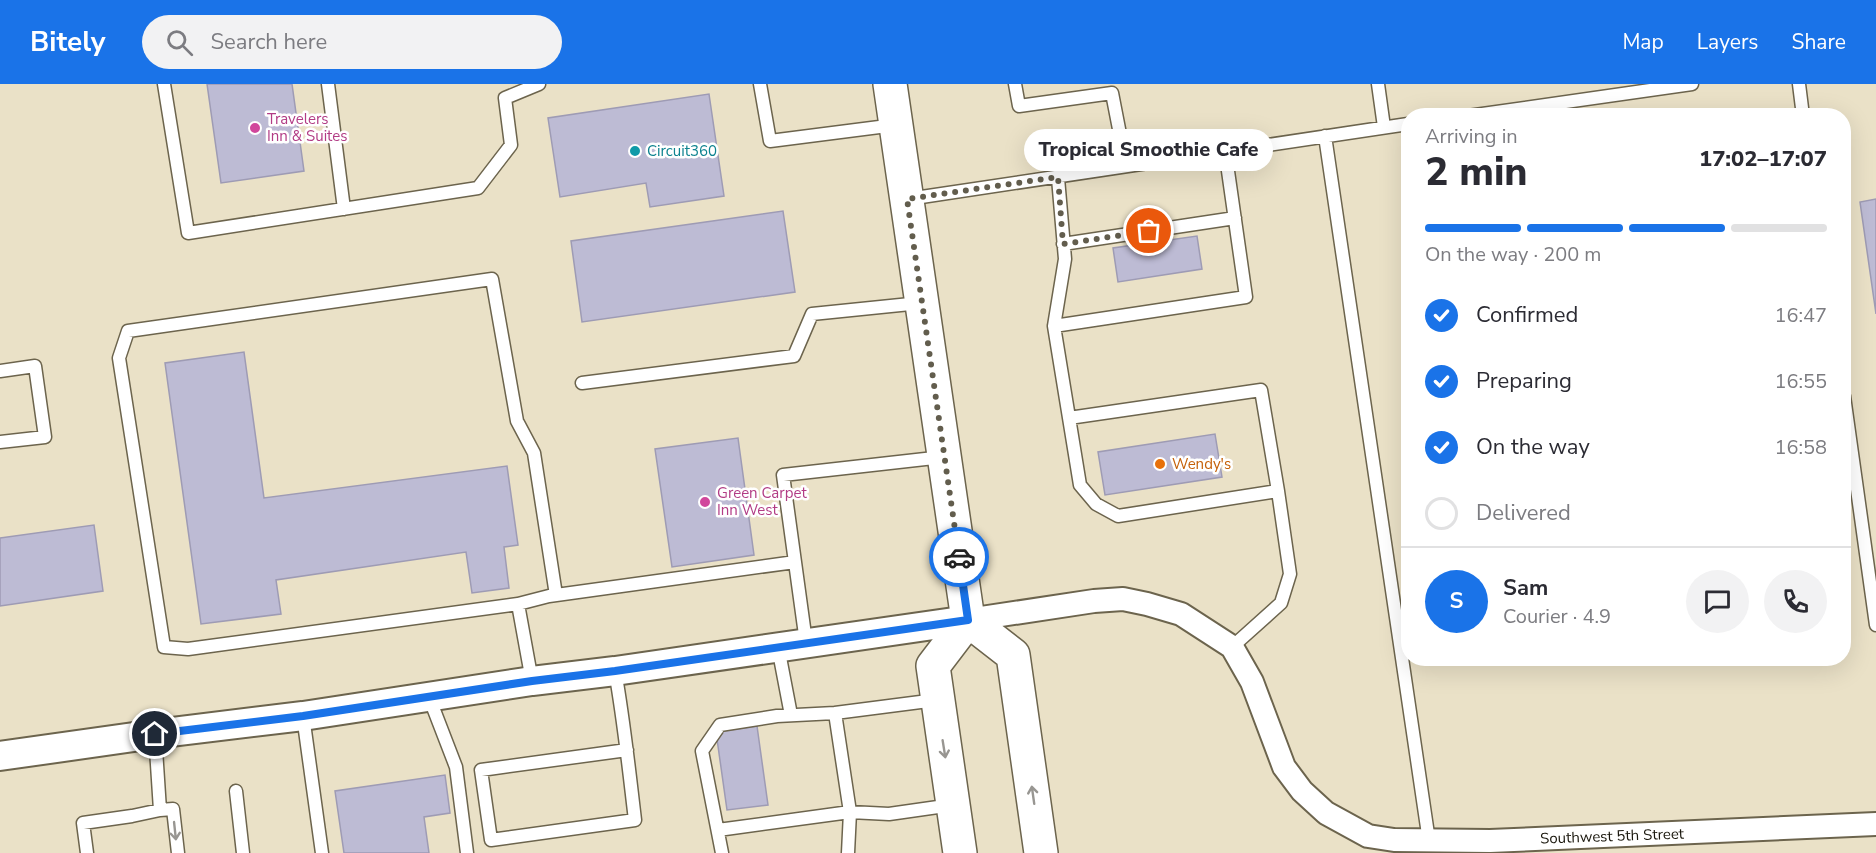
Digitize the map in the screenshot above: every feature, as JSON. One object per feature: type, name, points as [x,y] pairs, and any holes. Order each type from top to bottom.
[{"type":"main road","points":[[890,84],[968,620],[1013,655],[1041,853]]},
{"type":"main road","points":[[960,853],[933,666],[968,620]]},
{"type":"street","name":"Southwest 5th Street","points":[[0,756],[303,716],[532,681],[1094,601],[1123,599],[1181,614],[1232,647],[1252,682],[1284,767],[1302,791],[1326,813],[1368,836],[1394,840],[1490,841],[1876,824]]},
{"type":"lane","points":[[164,84],[188,233],[478,188],[511,145],[505,98],[539,84]]},
{"type":"lane","points":[[328,84],[344,209]]},
{"type":"lane","points":[[760,84],[770,141],[896,125]]},
{"type":"lane","points":[[1015,84],[1019,106],[1112,89],[1126,165]]},
{"type":"lane","points":[[1378,84],[1384,127]]},
{"type":"lane","points":[[1524,108],[1692,84]]},
{"type":"lane","points":[[1798,84],[1802,108]]},
{"type":"lane","points":[[907,199],[1401,125]]},
{"type":"lane","points":[[1325,136],[1401,651]]},
{"type":"lane","points":[[1054,326],[1246,297],[1225,150]]},
{"type":"lane","points":[[1058,177],[1065,259],[1054,326],[1080,485],[1096,504],[1118,516],[1278,491]]},
{"type":"lane","points":[[1063,244],[1235,218]]},
{"type":"lane","points":[[556,595],[534,453],[518,421],[492,279],[128,331],[119,358],[164,647],[188,649],[518,604],[556,595],[795,562]]},
{"type":"lane","points":[[582,383],[794,356],[812,314],[922,303]]},
{"type":"lane","points":[[0,371],[35,366],[45,437],[0,442]]},
{"type":"lane","points":[[1069,418],[1261,390],[1290,574],[1281,603],[1232,647]]},
{"type":"lane","points":[[1851,446],[1876,625]]},
{"type":"lane","points":[[806,642],[783,475],[944,457]]},
{"type":"lane","points":[[518,604],[532,681]]},
{"type":"lane","points":[[778,647],[791,715]]},
{"type":"lane","points":[[1403,666],[1429,841]]},
{"type":"lane","points":[[615,671],[627,750],[635,820],[491,840],[481,770],[627,750]]},
{"type":"lane","points":[[429,697],[456,767],[467,853]]},
{"type":"lane","points":[[722,853],[702,751],[720,725],[791,715],[937,700]]},
{"type":"lane","points":[[835,712],[850,812],[848,853]]},
{"type":"lane","points":[[303,716],[322,853]]},
{"type":"lane","points":[[155,734],[160,810]]},
{"type":"lane","points":[[236,791],[243,853]]},
{"type":"lane","points":[[718,830],[850,812],[889,814],[952,805]]},
{"type":"lane","points":[[87,853],[83,823],[173,809],[178,853]]},
{"type":"building","name":"Travelers Inn & Suites","points":[[207,84],[292,84],[304,171],[221,183]]},
{"type":"building","name":"Circuit360","points":[[709,94],[724,196],[650,207],[646,183],[560,197],[548,118]]},
{"type":"building","points":[[1876,199],[1876,314],[1860,202]]},
{"type":"building","points":[[783,211],[795,292],[582,322],[571,241]]},
{"type":"building","points":[[1197,236],[1202,269],[1118,282],[1113,248]]},
{"type":"building","points":[[244,352],[264,498],[507,466],[518,545],[504,547],[509,588],[472,593],[466,552],[276,580],[281,614],[201,624],[165,363]]},
{"type":"building","name":"Wendy's","points":[[1215,434],[1222,477],[1105,495],[1098,452]]},
{"type":"building","name":"Green Carpet Inn West","points":[[738,438],[754,555],[672,567],[655,449]]},
{"type":"building","points":[[94,525],[103,591],[0,606],[0,538]]},
{"type":"building","points":[[757,726],[768,805],[727,810],[716,732]]},
{"type":"building","points":[[445,775],[450,813],[424,817],[429,853],[344,853],[335,791]]},
{"type":"way so far","points":[[959,557],[907,199],[1058,177],[1063,244],[1149,231]]},
{"type":"place","name":"Travelers Inn & Suites","points":[[255,128]]},
{"type":"place","name":"Circuit360","points":[[635,151]]},
{"type":"place","name":"Tropical Smoothie Cafe","points":[[1149,231]]},
{"type":"place","name":"Wendy's","points":[[1160,464]]},
{"type":"place","name":"Green Carpet Inn West","points":[[705,502]]},
{"type":"route","points":[[155,734],[303,716],[532,681],[968,620],[959,557]]}]
